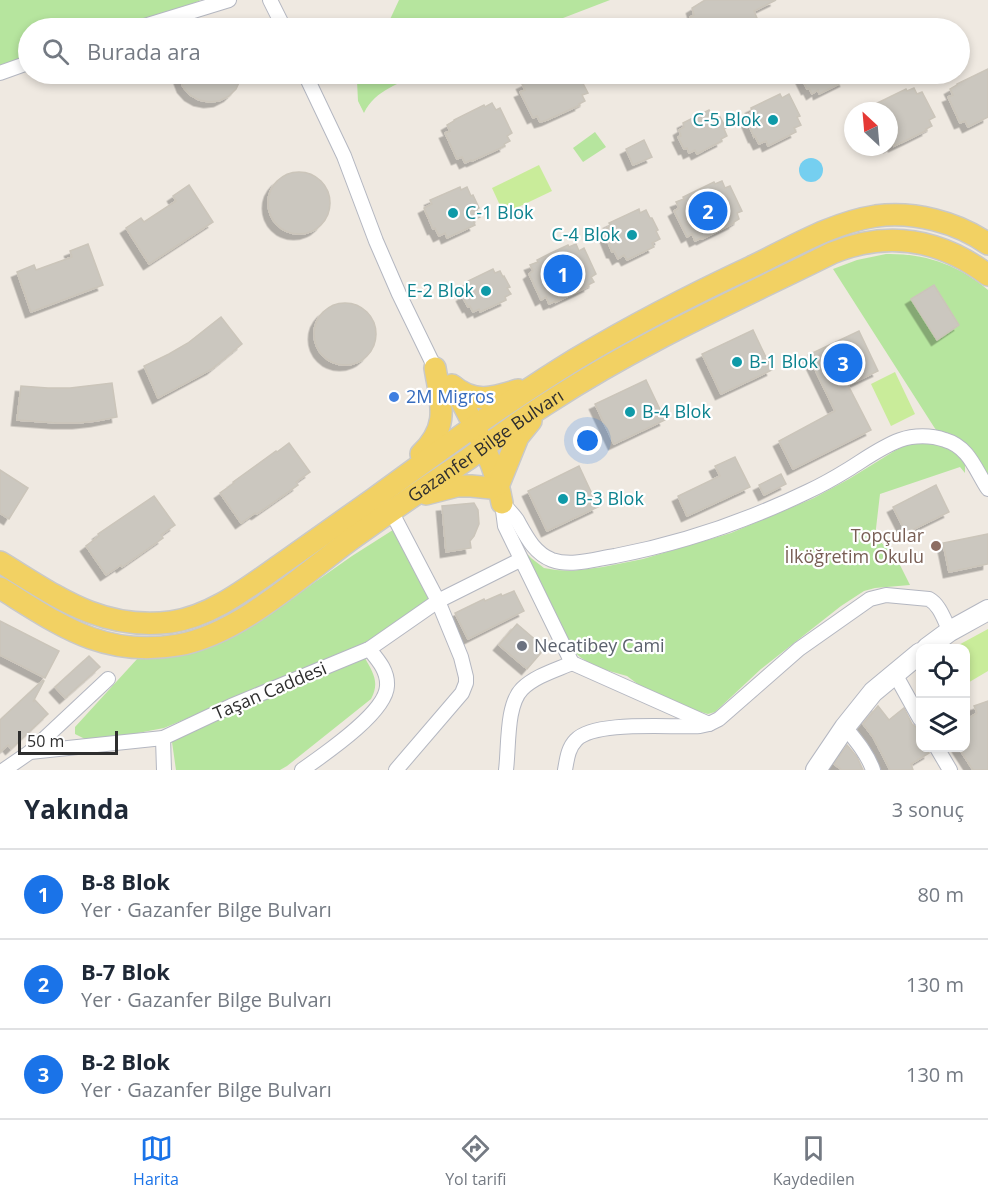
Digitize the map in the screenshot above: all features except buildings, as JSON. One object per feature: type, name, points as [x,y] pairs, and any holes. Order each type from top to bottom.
[{"type":"main road","name":"Gazanfer Bilge Bulvarı","points":[[0,562],[53,594],[96,615],[139,624],[186,619],[201,614],[242,591],[384,503],[411,498],[478,451],[545,392],[576,360],[694,294],[831,229],[877,216],[895,215],[931,219],[962,229],[988,244]]},
{"type":"main road","points":[[962,229],[988,232]]},
{"type":"main road","name":"Gazanfer Bilge Bulvarı","points":[[545,392],[845,248],[888,241],[927,244],[959,256],[988,275]]},
{"type":"main road","points":[[435,368],[497,492]]},
{"type":"main road","points":[[447,391],[484,398],[545,392]]},
{"type":"main road","points":[[384,503],[435,439],[447,391]]},
{"type":"main road","points":[[384,503],[467,431],[545,392]]},
{"type":"main road","points":[[497,492],[518,438],[545,392]]},
{"type":"main road","points":[[411,498],[457,486],[497,492]]},
{"type":"main road","name":"Gazanfer Bilge Bulvarı","points":[[0,588],[68,629],[100,642],[141,648],[180,645],[214,634],[253,612],[384,503]]},
{"type":"main road","points":[[932,644],[950,631],[988,610]]},
{"type":"main road","points":[[816,770],[845,727],[873,692],[916,657]]},
{"type":"street","points":[[170,18],[229,0]]},
{"type":"street","points":[[270,0],[279,18]]},
{"type":"street","points":[[0,73],[18,67]]},
{"type":"street","points":[[310,84],[344,156],[399,294],[435,368]]},
{"type":"street","points":[[497,492],[531,545],[553,560],[574,562],[669,544],[734,523],[810,490],[888,446],[912,437],[934,437],[962,447],[988,489]]},
{"type":"street","points":[[497,492],[505,526],[572,663],[709,724]]},
{"type":"street","points":[[384,503],[438,602],[461,657],[466,677],[462,693],[396,770]]},
{"type":"street","name":"Taşan Caddesi","points":[[4,770],[30,752],[163,738],[231,706],[369,650],[438,602],[520,560]]},
{"type":"street","points":[[565,770],[568,752],[572,746],[581,736],[591,732],[618,728],[689,727],[709,724],[726,715],[799,650],[876,597],[886,595],[929,599],[938,607],[950,631]]},
{"type":"street","points":[[302,770],[360,725],[386,694],[387,676],[383,666],[369,650]]},
{"type":"street","points":[[506,770],[512,708],[517,695],[535,680],[572,663]]},
{"type":"street","points":[[895,674],[916,710]]},
{"type":"street","points":[[30,752],[108,679]]},
{"type":"street","points":[[845,727],[868,757],[873,770]]},
{"type":"street","points":[[163,738],[164,770]]},
{"type":"street","points":[[940,752],[950,770]]},
{"type":"green space","points":[[0,0],[201,0],[159,18],[18,18],[18,62],[0,66]]},
{"type":"green space","points":[[399,0],[610,0],[563,18],[391,18]]},
{"type":"green space","points":[[357,84],[398,84],[375,98],[364,113],[358,101]]},
{"type":"green space","points":[[595,132],[606,147],[583,162],[573,148]]},
{"type":"green space","points":[[539,165],[552,191],[504,214],[492,188]]},
{"type":"green space","points":[[886,254],[914,256],[940,262],[977,281],[988,290],[988,478],[973,450],[937,431],[934,427],[833,269],[857,260]]},
{"type":"green space","points":[[895,372],[915,414],[891,426],[871,384]]},
{"type":"green space","points":[[929,443],[945,447],[957,455],[965,463],[965,473],[960,467],[880,494],[875,537],[895,555],[910,585],[864,591],[841,606],[761,669],[715,712],[708,714],[639,685],[627,676],[595,667],[571,649],[517,543],[544,568],[556,570],[571,571],[603,567],[643,559],[731,533],[814,498],[909,444]]},
{"type":"green space","points":[[396,528],[430,596],[428,604],[383,637],[164,728],[101,740],[85,739],[75,734],[75,727],[138,658],[160,657],[225,640],[261,620]]},
{"type":"green space","points":[[988,629],[988,671],[970,682],[970,644],[960,644]]},
{"type":"green space","points":[[365,658],[373,673],[375,683],[371,699],[287,766],[280,770],[176,770],[172,742],[175,738],[286,689]]},
{"type":"water","points":[[811,158],[819,162],[823,170],[819,178],[811,182],[803,178],[799,170],[803,162]]},
{"type":"place","name":"C-5 Blok","points":[[773,120]]},
{"type":"place","name":"B-7 Blok","points":[[708,211]]},
{"type":"place","name":"C-1 Blok","points":[[453,213]]},
{"type":"place","name":"C-4 Blok","points":[[632,235]]},
{"type":"place","name":"B-8 Blok","points":[[563,274]]},
{"type":"place","name":"E-2 Blok","points":[[486,291]]},
{"type":"place","name":"B-1 Blok","points":[[737,362]]},
{"type":"place","name":"B-2 Blok","points":[[843,363]]},
{"type":"place","name":"2M Migros","points":[[394,397]]},
{"type":"place","name":"B-4 Blok","points":[[630,412]]},
{"type":"place","name":"B-3 Blok","points":[[563,499]]},
{"type":"place","name":"Topçular İlköğretim Okulu","points":[[936,546]]},
{"type":"place","name":"Necatibey Cami","points":[[522,646]]}]
